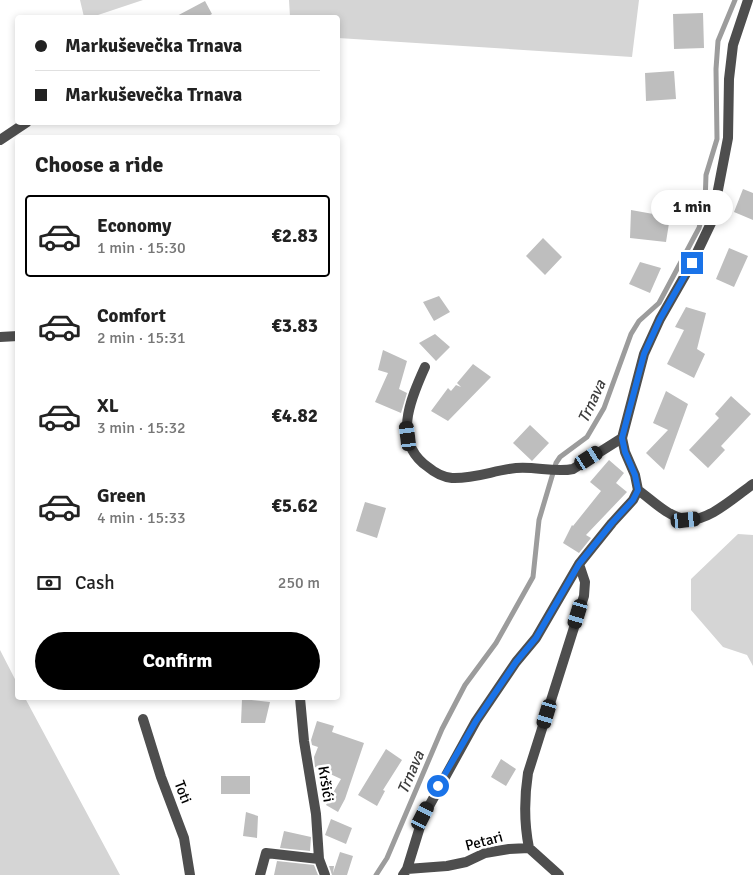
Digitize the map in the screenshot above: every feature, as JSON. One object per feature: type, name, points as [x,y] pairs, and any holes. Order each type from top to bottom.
[{"type":"street","points":[[405,872],[423,816],[456,753],[516,662],[536,638],[579,564],[633,500],[638,490],[635,475],[625,452],[622,438],[644,354],[660,319],[692,263],[712,221],[728,138],[729,79],[732,45],[748,0]]},
{"type":"street","points":[[0,140],[22,125]]},
{"type":"street","points":[[0,337],[15,336]]},
{"type":"street","points":[[425,367],[408,413],[406,425],[410,448],[420,461],[439,475],[452,478],[482,475],[517,468],[573,469],[622,438]]},
{"type":"street","points":[[638,490],[669,513],[686,520],[714,512],[753,484]]},
{"type":"street","points":[[559,875],[528,848],[525,829],[524,796],[528,773],[584,596],[585,582],[579,564]]},
{"type":"street","name":"Kršići","points":[[300,700],[304,742],[316,814],[319,858],[325,875]]},
{"type":"street","name":"Toti","points":[[143,720],[161,777],[184,838],[190,875]]},
{"type":"street","name":"Petari","points":[[405,872],[466,862],[485,854],[509,849],[528,848]]},
{"type":"street","points":[[260,875],[266,853],[319,858]]},
{"type":"shaded area","points":[[80,0],[143,0],[98,15],[84,15]]},
{"type":"shaded area","points":[[289,0],[639,0],[632,57],[340,38],[340,15],[290,15]]},
{"type":"shaded area","points":[[738,534],[753,535],[753,666],[747,655],[723,647],[691,610],[691,579]]},
{"type":"shaded area","points":[[0,650],[15,679],[15,700],[26,700],[120,875],[0,875]]},
{"type":"building","points":[[205,1],[212,14],[210,15],[179,15]]},
{"type":"building","points":[[703,13],[704,48],[674,49],[673,14]]},
{"type":"building","points":[[674,71],[676,99],[646,101],[645,73]]},
{"type":"building","points":[[743,189],[753,193],[753,220],[734,212]]},
{"type":"building","points":[[631,210],[670,217],[666,242],[630,238]]},
{"type":"building","points":[[543,238],[562,257],[545,275],[526,256]]},
{"type":"building","points":[[729,248],[748,256],[734,287],[716,279]]},
{"type":"building","points":[[640,262],[661,268],[650,293],[629,284]]},
{"type":"building","points":[[439,296],[450,312],[434,321],[423,302]]},
{"type":"building","points":[[686,307],[706,313],[697,349],[705,354],[694,378],[667,364],[684,330],[675,327]]},
{"type":"building","points":[[435,334],[450,347],[436,361],[419,343]]},
{"type":"building","points":[[383,350],[407,361],[399,389],[407,393],[401,413],[375,402],[388,373],[378,370]]},
{"type":"building","points":[[473,364],[491,377],[448,421],[431,411],[448,388],[451,391],[456,385],[461,387],[457,383]]},
{"type":"building","points":[[666,391],[688,404],[664,470],[646,453],[668,430],[653,423]]},
{"type":"building","points":[[731,396],[751,414],[721,446],[725,450],[708,468],[689,450],[719,418],[715,414]]},
{"type":"building","points":[[530,425],[549,443],[532,461],[513,443]]},
{"type":"building","points":[[609,460],[624,473],[616,483],[627,492],[586,535],[591,538],[579,553],[563,543],[572,525],[601,491],[590,482]]},
{"type":"building","points":[[365,502],[386,508],[377,538],[356,531]]},
{"type":"building","points":[[242,700],[270,702],[265,723],[241,723]]},
{"type":"building","points":[[317,721],[334,726],[332,732],[364,743],[345,799],[338,812],[326,805],[341,779],[315,767],[314,757],[318,747],[312,745],[311,740]]},
{"type":"building","points":[[386,749],[402,760],[383,790],[385,791],[377,806],[358,795]]},
{"type":"building","points":[[501,759],[516,769],[506,786],[491,777]]},
{"type":"building","points":[[221,776],[250,776],[250,794],[221,794]]},
{"type":"building","points":[[246,812],[258,816],[257,838],[243,836]]},
{"type":"building","points":[[331,819],[352,828],[346,844],[325,835]]},
{"type":"building","points":[[284,831],[311,837],[310,851],[280,848]]},
{"type":"building","points":[[340,852],[353,856],[347,875],[332,875],[329,866],[334,866],[333,873]]},
{"type":"building","points":[[277,861],[314,865],[318,875],[274,875]]},
{"type":"waterway","name":"Trnava","points":[[376,875],[387,858],[442,729],[465,685],[496,643],[533,577],[539,520],[556,463],[560,457],[587,437],[604,408],[631,334],[639,321],[659,303],[699,228],[705,204],[706,175],[717,139],[716,69],[718,41],[735,0]]},
{"type":"route","points":[[438,786],[476,721],[516,662],[536,638],[579,564],[633,500],[638,490],[635,475],[625,452],[622,438],[644,354],[660,319],[692,263]]}]
